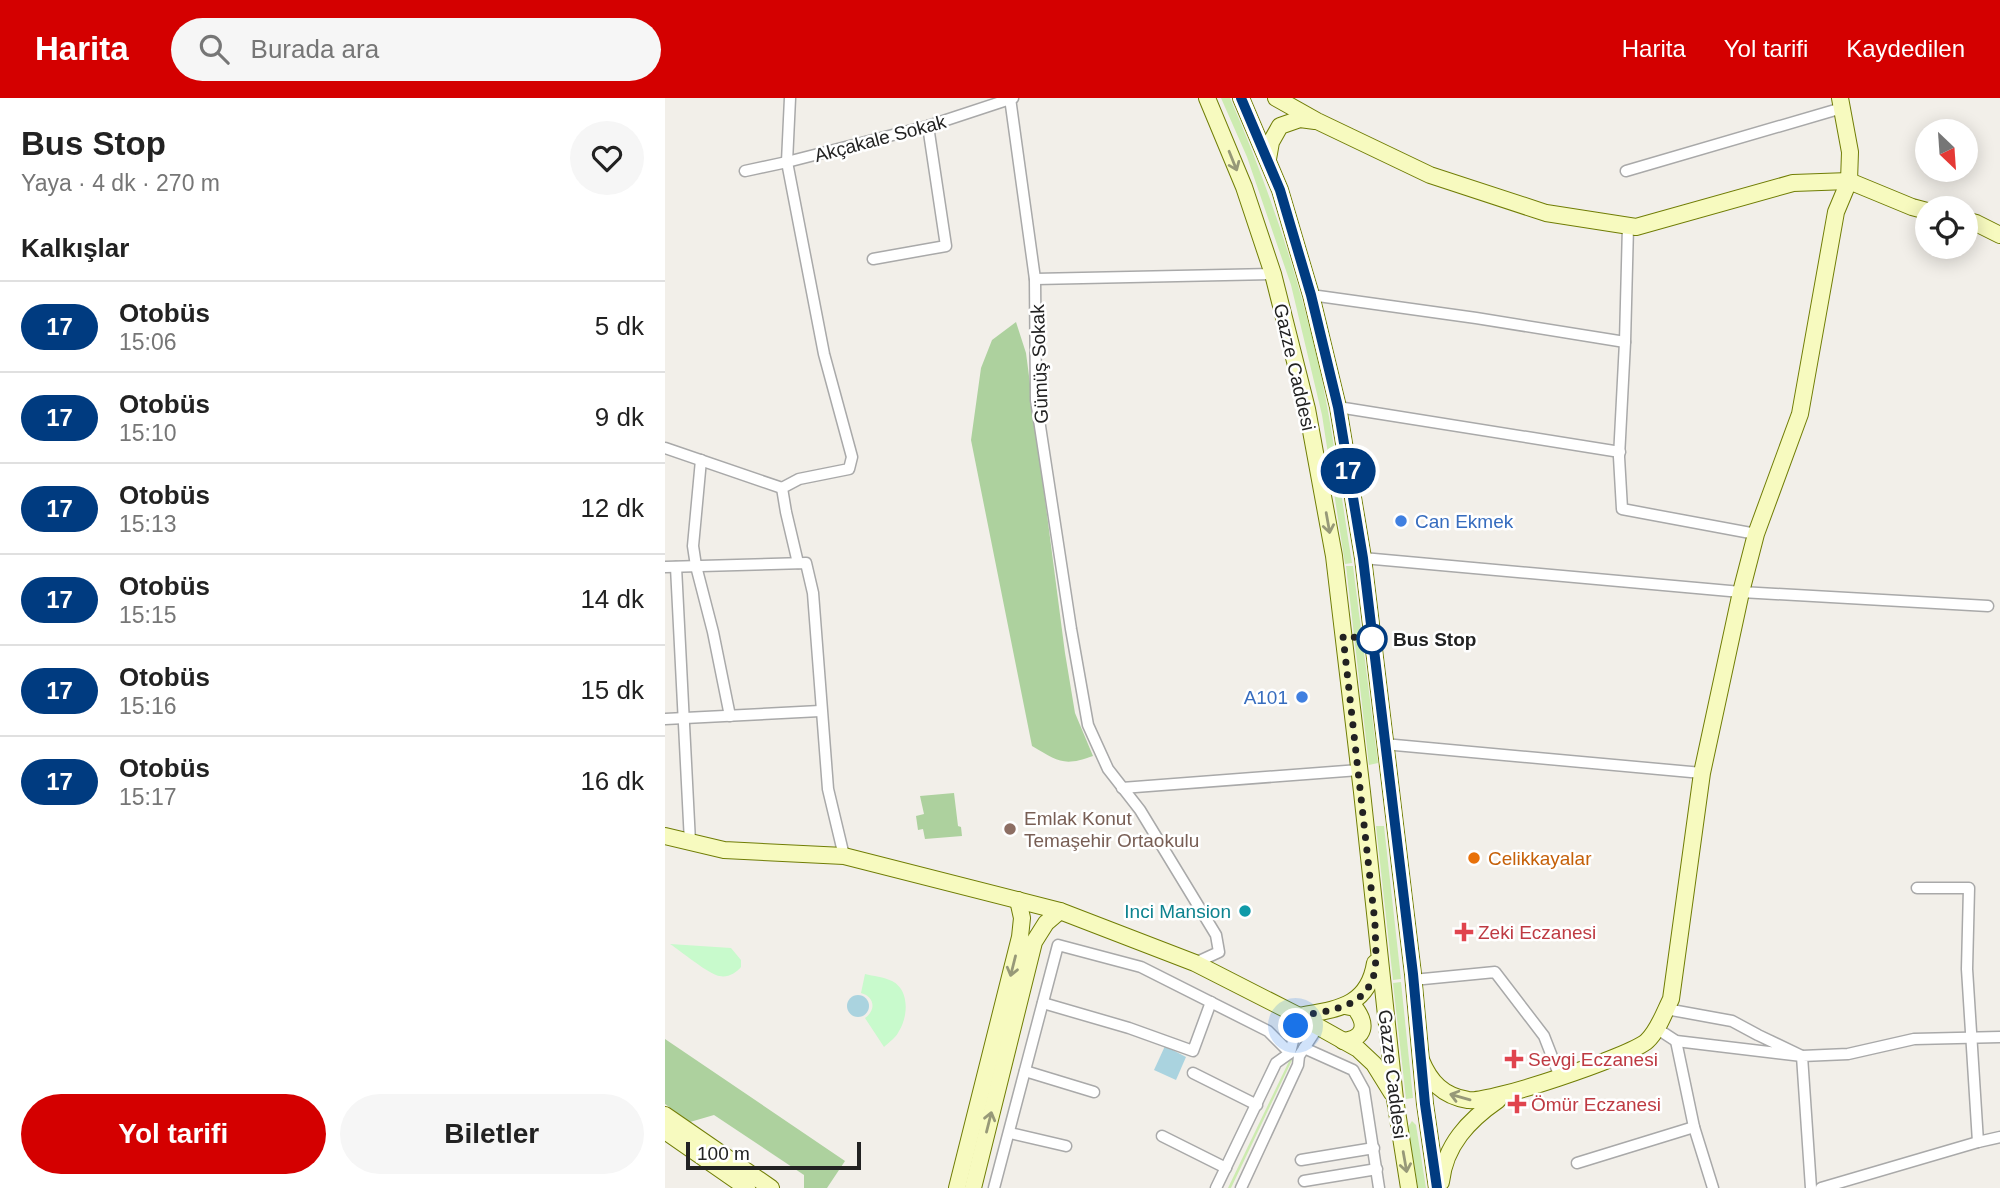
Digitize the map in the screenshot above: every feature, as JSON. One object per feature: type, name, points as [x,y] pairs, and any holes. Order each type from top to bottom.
[{"type":"main road","name":"Gazze Caddesi","points":[[1207,98],[1244,187],[1273,274],[1307,409],[1334,556],[1395,1099],[1409,1188]]},
{"type":"main road","name":"Gazze Caddesi","points":[[1241,98],[1280,190],[1311,295],[1338,407],[1363,558],[1421,1060],[1439,1188]]},
{"type":"main road","points":[[1276,98],[1317,121],[1430,175],[1546,212],[1636,227],[1793,183],[1849,181],[1915,208]]},
{"type":"main road","points":[[1296,98],[1317,121]]},
{"type":"main road","points":[[1421,1060],[1435,1086],[1468,1101],[1482,1101],[1560,1077],[1646,1042],[1671,999],[1702,773],[1741,592],[1756,534],[1800,414],[1836,212],[1849,181],[1850,152],[1841,103]]},
{"type":"main road","points":[[1268,160],[1271,142],[1280,126],[1300,119],[1317,121]]},
{"type":"main road","points":[[1978,224],[2000,235]]},
{"type":"main road","points":[[665,836],[723,850],[844,856],[1060,911],[1195,962],[1358,1049],[1374,1064],[1395,1099]]},
{"type":"main road","points":[[957,1188],[1020,937],[1022,918],[1018,900]]},
{"type":"main road","points":[[973,1188],[1034,942],[1046,923],[1060,911]]},
{"type":"main road","points":[[1299,1016],[1345,1006],[1362,994],[1373,978],[1375,923]]},
{"type":"main road","points":[[1343,1041],[1356,1037],[1363,1027],[1363,1020],[1355,1008],[1345,1006]]},
{"type":"main road","points":[[1439,1188],[1443,1168],[1460,1133],[1497,1101],[1516,1092]]},
{"type":"main road","points":[[665,1115],[771,1188]]},
{"type":"main road","points":[[665,1131],[747,1188]]},
{"type":"street","points":[[665,448],[782,488],[799,479],[849,469],[852,457],[824,354],[787,162],[790,98]]},
{"type":"street","name":"Akçakale Sokak","points":[[745,171],[928,127],[1011,98]]},
{"type":"street","name":"Gümüş Sokak","points":[[1011,98],[1035,279],[1037,400],[1088,726],[1103,758],[1140,810],[1216,935],[1219,952],[1195,962]]},
{"type":"street","points":[[1626,171],[1841,103]]},
{"type":"street","points":[[873,259],[946,246],[928,127]]},
{"type":"street","points":[[1628,226],[1619,452],[1622,509],[1756,534]]},
{"type":"street","points":[[1035,279],[1273,274]]},
{"type":"street","points":[[1311,295],[1625,342]]},
{"type":"street","points":[[1338,407],[1619,452]]},
{"type":"street","points":[[701,460],[693,546],[730,716]]},
{"type":"street","points":[[782,488],[798,563]]},
{"type":"street","points":[[1363,558],[1741,592],[1988,606]]},
{"type":"street","points":[[690,842],[684,718],[671,567],[806,563],[813,593],[828,789],[844,856]]},
{"type":"street","points":[[665,719],[820,711]]},
{"type":"street","points":[[1384,744],[1702,773]]},
{"type":"street","points":[[1122,788],[1359,769]]},
{"type":"street","points":[[1917,888],[1969,888],[1967,969],[1978,1142]]},
{"type":"street","points":[[995,1188],[1058,945],[1141,967],[1268,1031],[1290,1053]]},
{"type":"street","points":[[1413,980],[1495,972],[1544,1036],[1560,1077]]},
{"type":"street","points":[[1043,1003],[1129,1028],[1193,1051],[1211,1002]]},
{"type":"street","points":[[1666,1009],[1732,1021],[1802,1056]]},
{"type":"street","points":[[1216,1188],[1276,1063],[1290,1053],[1299,1016]]},
{"type":"street","points":[[1241,1188],[1298,1065],[1299,1056],[1318,1027]]},
{"type":"street","points":[[1656,1028],[1676,1041],[1802,1056],[1849,1054],[1914,1038],[2000,1037]]},
{"type":"street","points":[[1676,1041],[1694,1127],[1713,1188]]},
{"type":"street","points":[[1304,1048],[1353,1070],[1364,1090],[1379,1188]]},
{"type":"street","points":[[1802,1056],[1811,1188]]},
{"type":"street","points":[[1025,1071],[1094,1092]]},
{"type":"street","points":[[1193,1073],[1257,1105]]},
{"type":"street","points":[[1577,1163],[1694,1127]]},
{"type":"street","points":[[1010,1133],[1066,1146]]},
{"type":"street","points":[[1162,1136],[1226,1168]]},
{"type":"street","points":[[1821,1188],[2000,1137]]},
{"type":"street","points":[[1301,1160],[1374,1148]]},
{"type":"street","points":[[1304,1181],[1377,1169]]},
{"type":"green space","points":[[1221,98],[1230,98],[1244,130],[1269,195],[1301,294],[1323,387],[1352,563],[1345,564],[1322,415],[1291,285],[1247,157]]},
{"type":"green space","points":[[1016,322],[1026,353],[1075,713],[1093,756],[1067,762],[1055,759],[1032,746],[971,440],[981,368],[992,340]]},
{"type":"green space","points":[[1346,566],[1353,566],[1378,763],[1369,765]]},
{"type":"green space","points":[[954,793],[958,826],[961,827],[962,836],[925,839],[923,829],[918,830],[916,816],[924,814],[920,796]]},
{"type":"green space","points":[[1376,826],[1384,826],[1401,979],[1393,980]]},
{"type":"green space","points":[[670,944],[731,948],[741,960],[741,967],[730,975],[716,975]]},
{"type":"green space","points":[[865,974],[898,985],[906,1004],[902,1025],[896,1036],[884,1047],[865,1018],[871,1011],[872,1004],[869,997],[861,993]]},
{"type":"green space","points":[[1401,982],[1413,1098],[1406,1099],[1393,983]]},
{"type":"green space","points":[[665,1039],[845,1161],[827,1188],[804,1188],[804,1175],[714,1115],[690,1122],[665,1104]]},
{"type":"green space","points":[[1292,1055],[1294,1056],[1231,1188],[1228,1188]]},
{"type":"green space","points":[[1412,1121],[1416,1125],[1426,1188],[1418,1188],[1408,1127]]},
{"type":"water","points":[[858,995],[866,998],[869,1006],[866,1014],[858,1017],[850,1014],[847,1006],[850,998]]},
{"type":"water","points":[[1165,1046],[1186,1057],[1176,1080],[1154,1070]]},
{"type":"bus line","name":"17","points":[[1241,98],[1280,190],[1311,295],[1338,407],[1363,558],[1413,974],[1425,1104],[1437,1188]]},
{"type":"place","name":"Can Ekmek","points":[[1401,521]]},
{"type":"place","name":"Bus Stop","points":[[1372,639]]},
{"type":"place","name":"A101","points":[[1302,697]]},
{"type":"place","name":"Emlak Konut Temaşehir Ortaokulu","points":[[1010,829]]},
{"type":"place","name":"Celikkayalar","points":[[1474,858]]},
{"type":"place","name":"Inci Mansion","points":[[1245,911]]},
{"type":"place","name":"Zeki Eczanesi","points":[[1464,932]]},
{"type":"place","name":"Sevgi Eczanesi","points":[[1514,1059]]},
{"type":"place","name":"Ömür Eczanesi","points":[[1517,1104]]},
{"type":"route","points":[[1296,1026],[1299,1016],[1341,1008],[1352,1002],[1362,994],[1373,978],[1375,923],[1343,636],[1372,639]]}]
